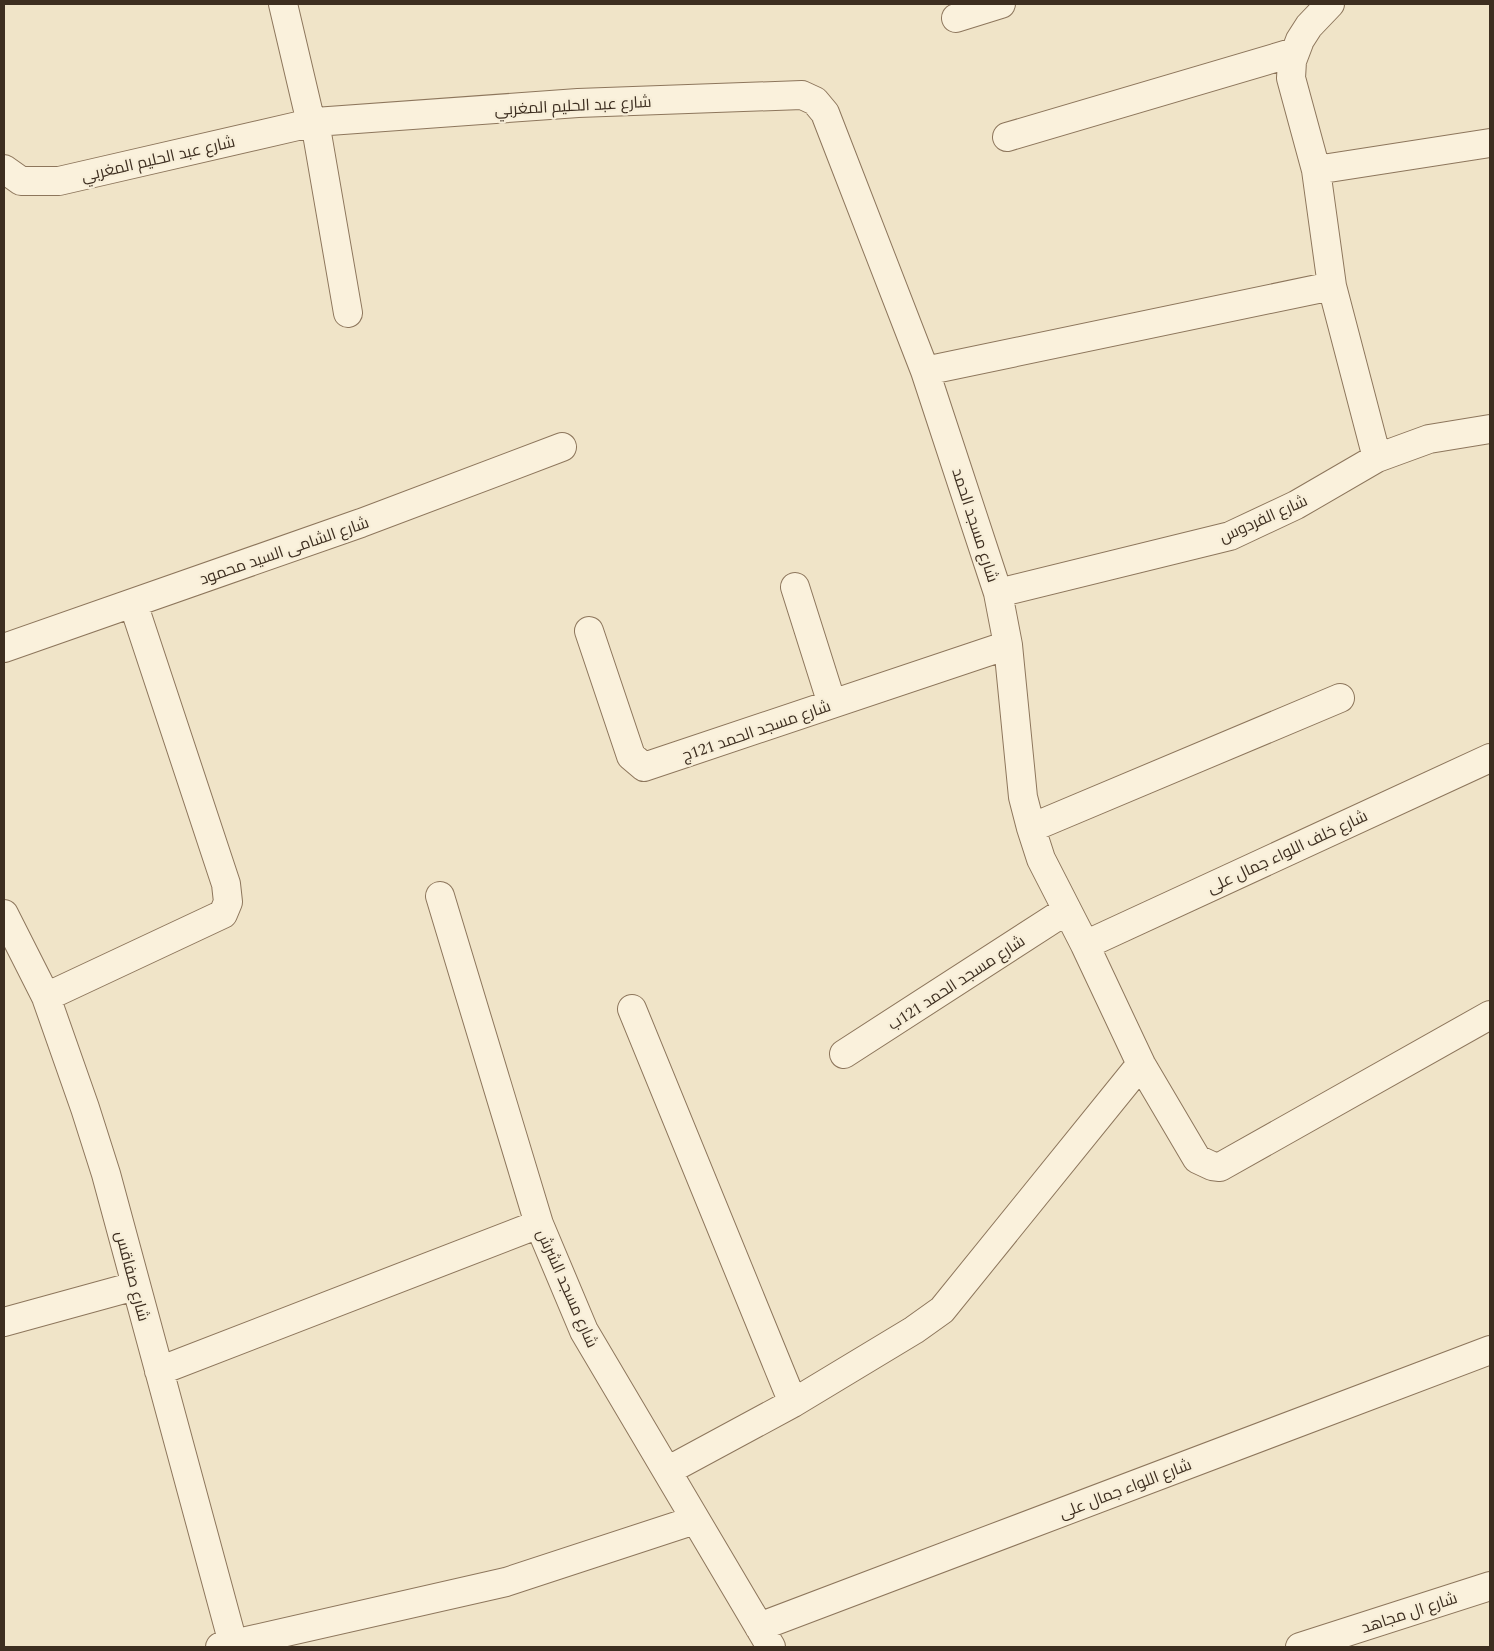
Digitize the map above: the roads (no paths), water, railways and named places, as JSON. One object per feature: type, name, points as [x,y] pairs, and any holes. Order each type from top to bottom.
[{"type":"street","points":[[283,4],[313,123],[348,313]]},
{"type":"street","points":[[956,18],[1001,4]]},
{"type":"street","points":[[1330,4],[1309,26],[1300,40],[1292,60],[1291,78],[1316,170],[1332,286],[1377,458]]},
{"type":"street","points":[[1007,137],[1295,52]]},
{"type":"street","name":"شارع عبد الحليم المغربي","points":[[4,169],[21,182],[59,181],[313,123],[578,103],[802,95],[815,100],[825,113]]},
{"type":"street","name":"شارع مسجد الحمد","points":[[825,113],[925,372],[998,593],[1008,645],[1023,797],[1041,859],[1085,945],[1141,1064],[1197,1159],[1212,1166],[1220,1167],[1490,1015]]},
{"type":"street","points":[[1316,170],[1490,143]]},
{"type":"street","points":[[925,372],[1332,286]]},
{"type":"street","name":"شارع الفردوس","points":[[998,593],[1230,536],[1296,505],[1377,458],[1429,439],[1490,429]]},
{"type":"street","name":"شارع الشامى السيد محمود","points":[[4,648],[361,523],[562,447]]},
{"type":"street","points":[[796,586],[832,704]]},
{"type":"street","points":[[46,997],[223,914],[228,902],[226,884],[133,603]]},
{"type":"street","name":"شارع مسجد الحمد 121ج","points":[[589,631],[631,756],[644,767],[1008,645]]},
{"type":"street","points":[[1031,828],[1340,698]]},
{"type":"street","name":"شارع خلف اللواء جمال على","points":[[1085,945],[1490,758]]},
{"type":"street","name":"شارع مسجد الشرش","points":[[440,896],[539,1224],[584,1332],[765,1637]]},
{"type":"street","name":"شارع مسجد الحمد 121ب","points":[[844,1054],[1067,910]]},
{"type":"street","name":"شارع صفاقس","points":[[4,914],[46,997],[106,1174],[159,1371],[229,1646]]},
{"type":"street","points":[[632,1009],[794,1403]]},
{"type":"street","points":[[667,1471],[794,1403],[914,1330],[942,1310],[1141,1064]]},
{"type":"street","points":[[159,1371],[539,1224]]},
{"type":"street","points":[[4,1322],[135,1286]]},
{"type":"street","name":"شارع اللواء جمال على","points":[[765,1637],[1489,1356]]},
{"type":"street","points":[[229,1646],[506,1582],[696,1520]]},
{"type":"street","name":"شارع ال مجاهد","points":[[1300,1647],[1490,1586]]}]
